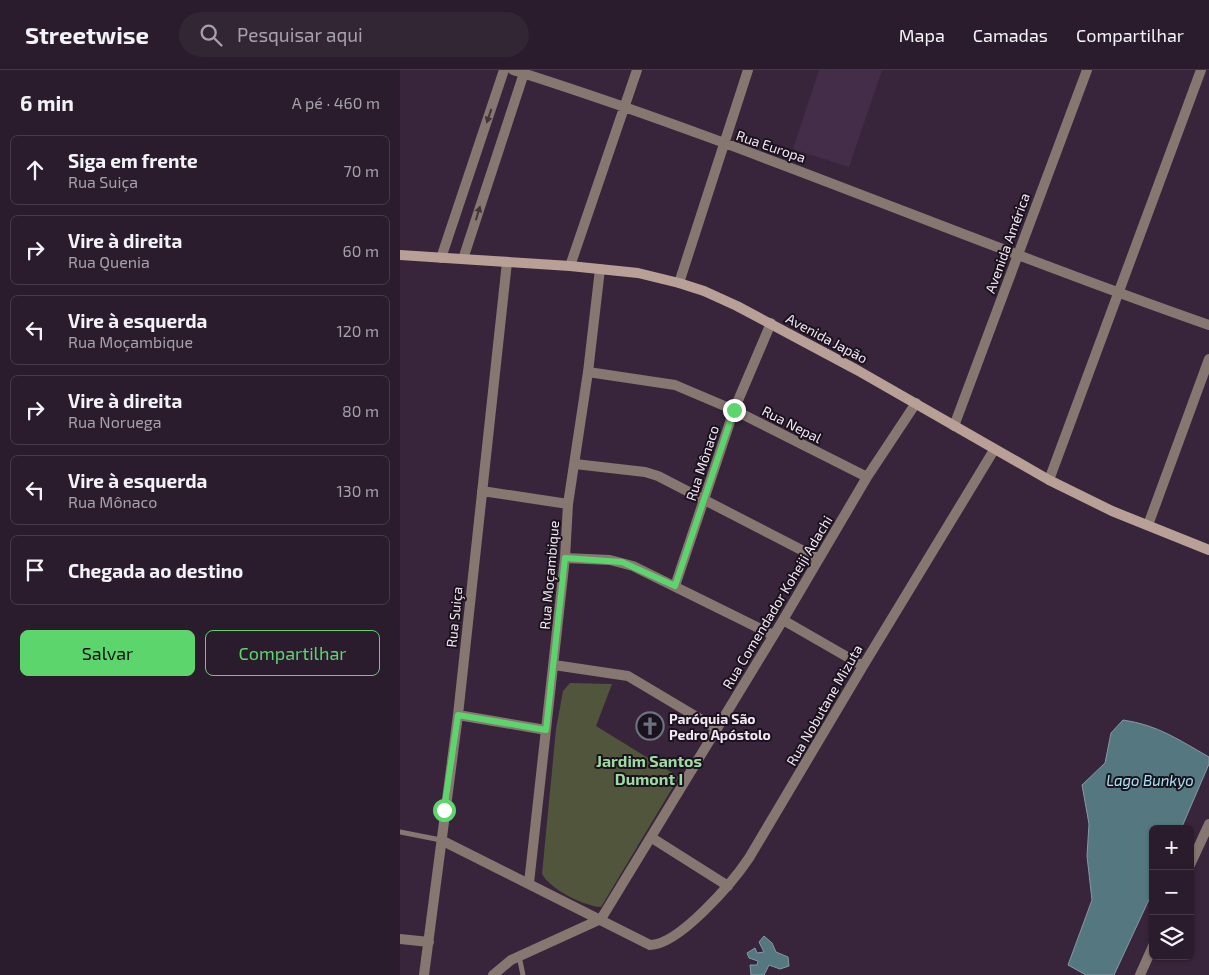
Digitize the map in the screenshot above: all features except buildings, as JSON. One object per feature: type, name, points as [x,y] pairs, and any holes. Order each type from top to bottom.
[{"type":"main road","name":"Avenida Japão","points":[[400,255],[570,266],[638,273],[679,283],[721,298],[916,403],[994,450],[1049,480],[1148,525],[1209,550]]},
{"type":"street","points":[[441,258],[504,70]]},
{"type":"street","name":"Rua Europa","points":[[513,70],[525,72],[624,106],[1120,294],[1209,325]]},
{"type":"street","points":[[570,266],[636,70]]},
{"type":"street","points":[[679,283],[748,70]]},
{"type":"street","name":"Avenida América","points":[[954,426],[1087,70]]},
{"type":"street","points":[[1049,480],[1202,70],[1209,72]]},
{"type":"street","points":[[463,259],[525,72]]},
{"type":"street","name":"Rua Suiça","points":[[424,975],[458,715],[507,262]]},
{"type":"street","name":"Rua Moçambique","points":[[529,883],[554,665],[565,558],[568,504],[588,372],[600,270]]},
{"type":"street","name":"Rua Mônaco","points":[[675,586],[734,410],[771,324]]},
{"type":"street","points":[[1148,525],[1209,359]]},
{"type":"street","name":"Rua Nepal","points":[[588,372],[675,385],[734,410],[867,477]]},
{"type":"street","name":"Rua Comendador Koheiji Adachi","points":[[601,919],[820,559],[867,477],[916,403]]},
{"type":"street","name":"Rua Nobutane Mizuta","points":[[601,919],[650,945],[661,944],[676,935],[728,886],[741,871],[994,450]]},
{"type":"street","points":[[575,464],[644,472],[705,499],[820,559]]},
{"type":"street","points":[[482,491],[568,504]]},
{"type":"street","points":[[565,558],[622,562],[773,635]]},
{"type":"street","points":[[783,620],[863,666]]},
{"type":"street","points":[[554,665],[628,676],[717,729]]},
{"type":"street","points":[[458,715],[546,730]]},
{"type":"street","points":[[1194,856],[1209,824]]},
{"type":"street","points":[[652,838],[728,886]]},
{"type":"street","points":[[441,840],[601,919]]},
{"type":"street","points":[[493,975],[510,960],[601,919]]},
{"type":"street","points":[[400,939],[428,942]]},
{"type":"street","points":[[1140,975],[1149,955]]},
{"type":"lane","points":[[400,832],[441,840]]},
{"type":"lane","points":[[519,956],[523,975]]},
{"type":"shaded area","points":[[819,70],[882,70],[849,167],[793,149]]},
{"type":"shaded area","points":[[570,683],[612,684],[596,726],[679,777],[601,907],[585,904],[559,891],[542,874],[556,729],[563,691]]},
{"type":"water","name":"Lago Bunkyo","points":[[1123,720],[1136,722],[1158,729],[1209,757],[1209,764],[1183,825],[1149,825],[1149,900],[1114,975],[1086,975],[1068,965],[1092,900],[1087,856],[1089,824],[1082,785],[1105,763],[1111,733]]},
{"type":"water","points":[[764,936],[772,943],[776,952],[788,957],[789,966],[780,969],[769,965],[764,975],[751,975],[750,965],[757,965],[758,961],[749,958],[747,953],[755,948],[757,953],[764,952],[759,942]]},
{"type":"place","name":"Paróquia São Pedro Apóstolo","points":[[650,726]]},
{"type":"district","name":"Jardim Santos Dumont I","points":[[649,769]]},
{"type":"route","points":[[444,810],[458,715],[546,730],[565,558],[622,562],[675,586],[734,410]]}]
